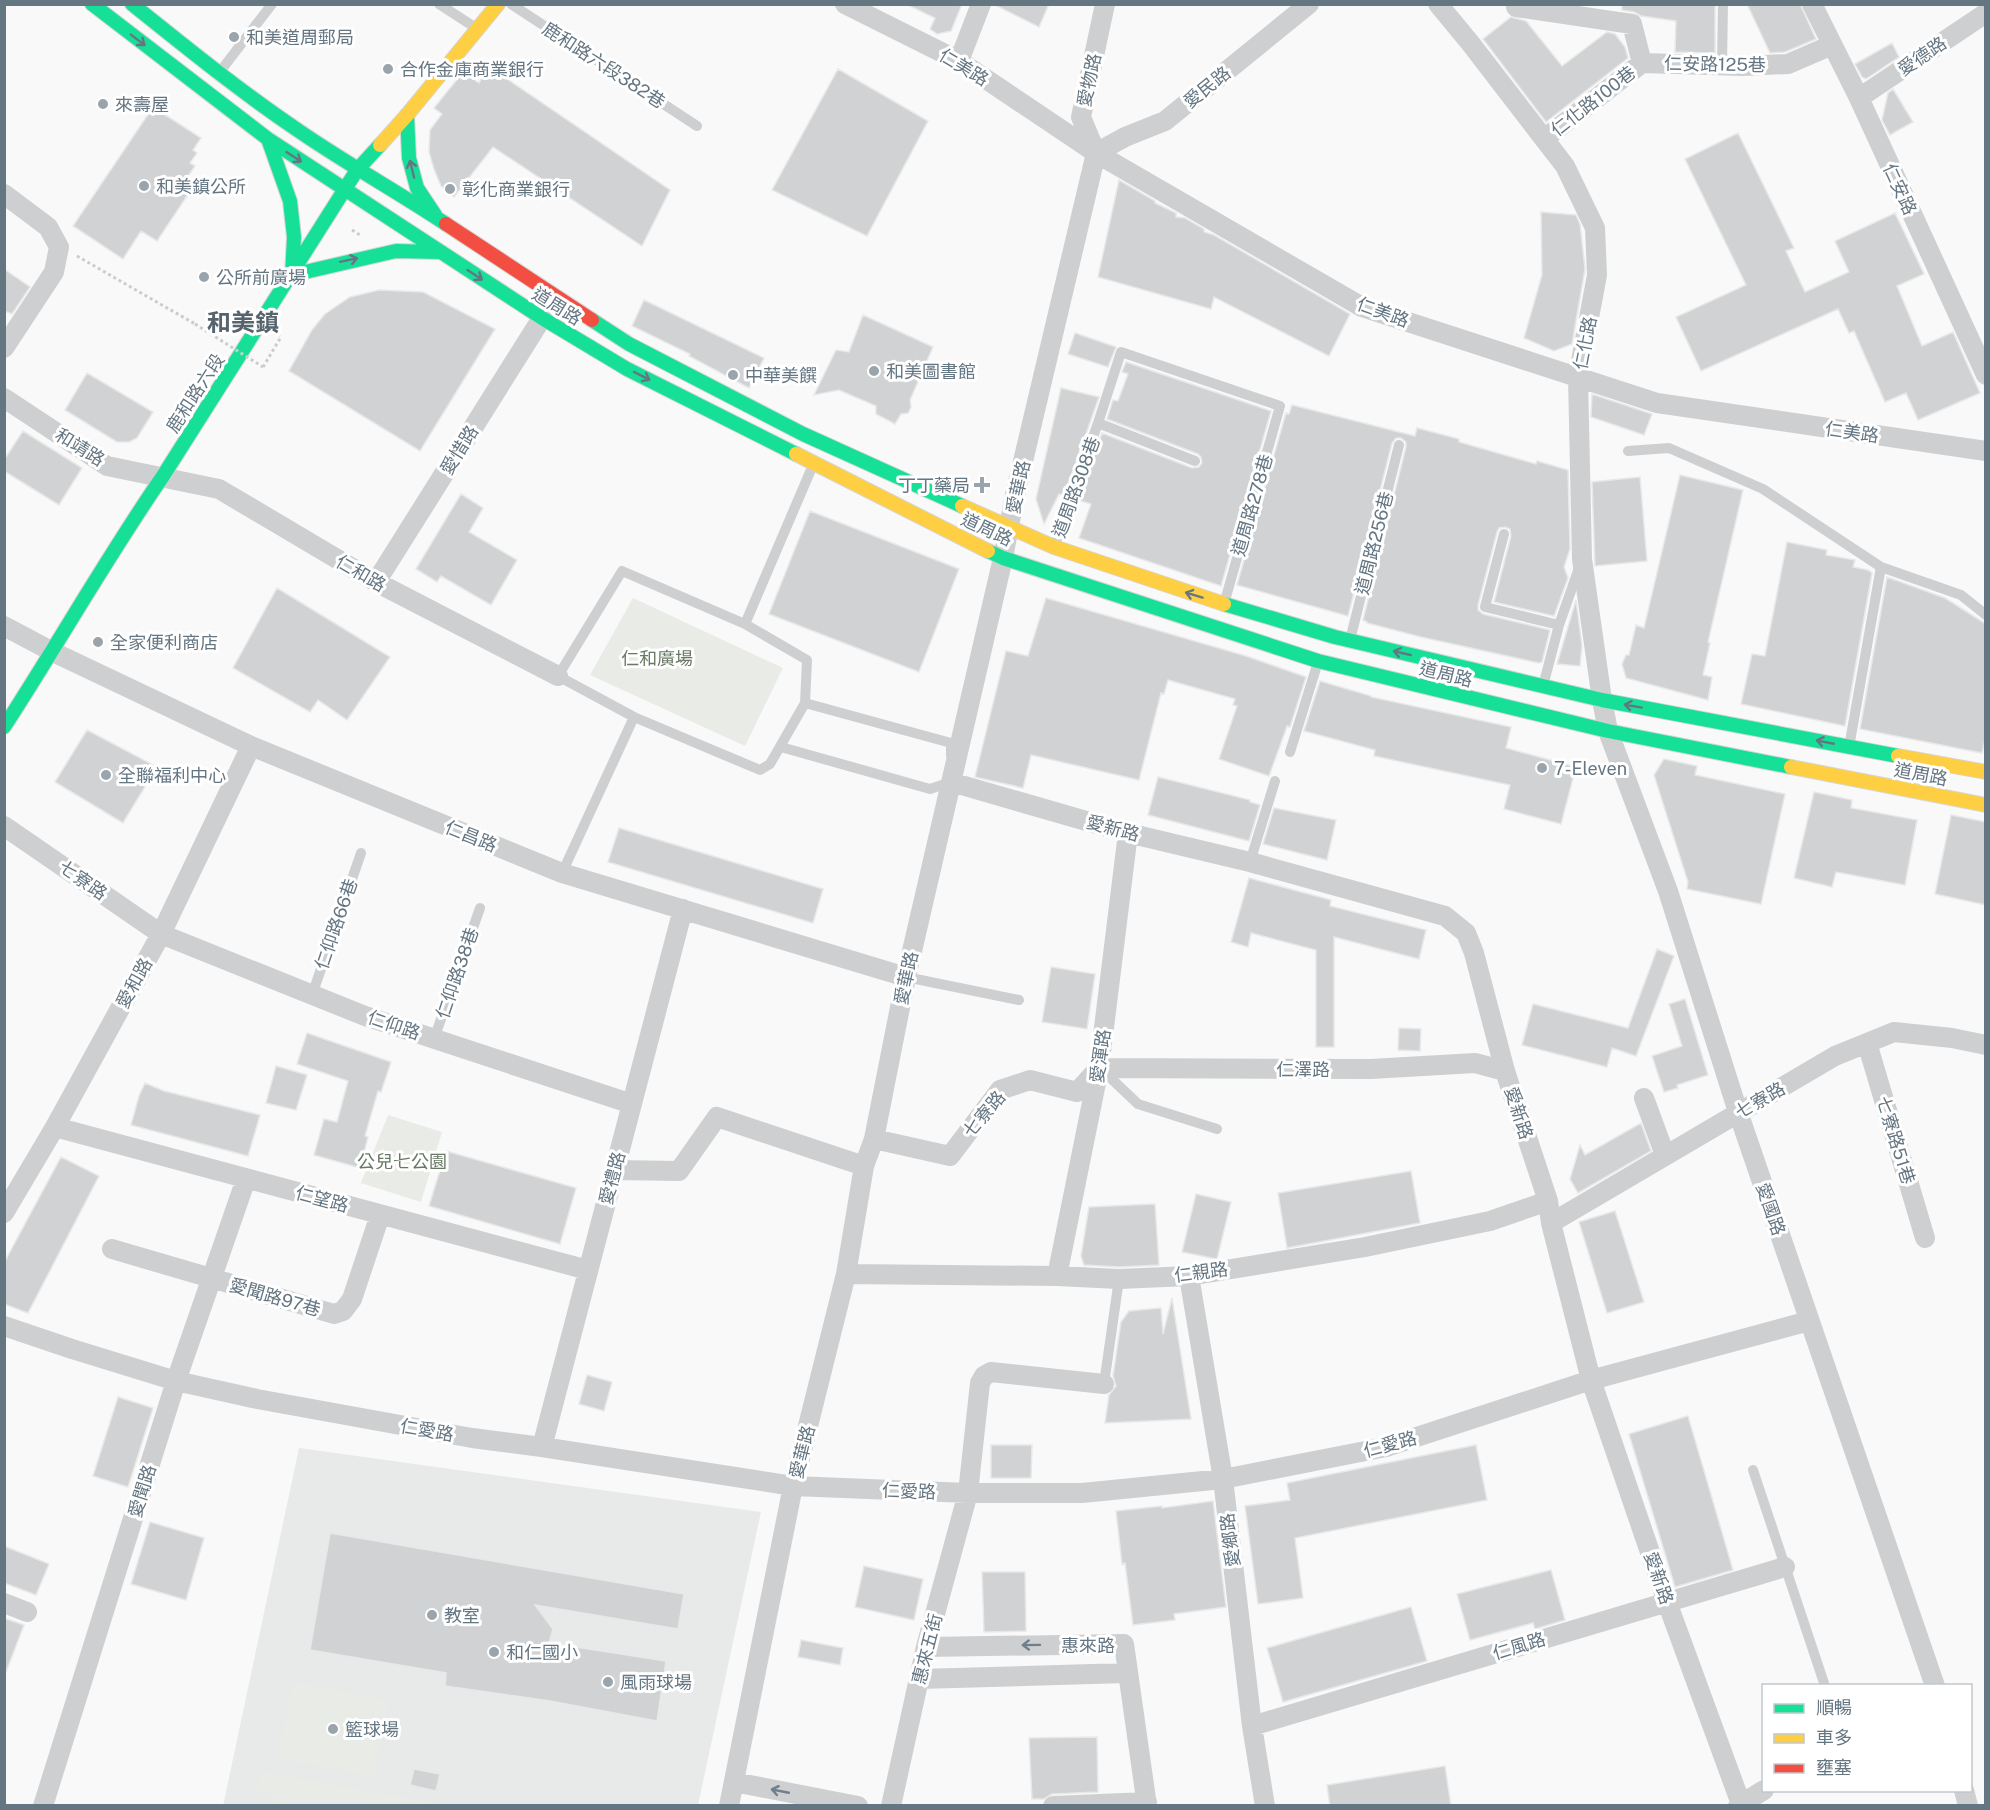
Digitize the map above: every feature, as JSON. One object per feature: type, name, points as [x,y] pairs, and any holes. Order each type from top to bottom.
[{"type":"main road","name":"道周路","points":[[92,4],[268,139],[542,318],[627,369],[1003,558],[1318,661],[1608,731],[1986,805]]},
{"type":"main road","name":"道周路","points":[[132,4],[218,73],[357,170],[436,217],[629,344],[803,434],[1054,547],[1224,604],[1350,641],[1602,700],[1986,772]]},
{"type":"main road","name":"鹿和路六段","points":[[5,726],[344,189],[357,170],[407,115],[498,4]]},
{"type":"main road","points":[[407,115],[409,158],[417,188],[436,217]]},
{"type":"main road","points":[[268,139],[290,201],[294,237],[292,274],[396,251],[440,252]]},
{"type":"street","name":"仁美路","points":[[845,4],[959,61],[1096,153],[1362,307],[1657,403],[1986,451]]},
{"type":"street","points":[[959,61],[981,4]]},
{"type":"street","name":"愛物路","points":[[1096,153],[1081,117],[1105,4]]},
{"type":"street","name":"愛民路","points":[[1096,153],[1125,136],[1165,121],[1309,4]]},
{"type":"street","name":"仁化路","points":[[1438,4],[1565,166],[1595,228],[1597,275],[1578,377],[1582,559],[1608,731]]},
{"type":"street","name":"仁安路","points":[[1812,4],[1986,375]]},
{"type":"street","name":"仁安路125巷","points":[[1516,7],[1632,24],[1642,63],[1788,64],[1832,45]]},
{"type":"street","name":"愛德路","points":[[1858,98],[1986,13]]},
{"type":"street","name":"仁化路100巷","points":[[1544,139],[1642,63]]},
{"type":"street","name":"愛華路","points":[[730,1805],[793,1486],[846,1274],[864,1166],[874,1139],[906,976],[1003,558],[1015,495],[1096,153]]},
{"type":"street","points":[[4,194],[48,227],[59,247],[54,272],[4,348]]},
{"type":"street","name":"愛惜路","points":[[376,582],[542,318]]},
{"type":"street","name":"和靖路","points":[[4,398],[107,466],[163,476]]},
{"type":"street","name":"仁和路","points":[[163,476],[219,489],[376,582],[558,676]]},
{"type":"street","name":"仁昌路","points":[[4,626],[53,652],[251,746],[562,873],[906,976]]},
{"type":"street","name":"愛國路","points":[[1608,731],[1668,891],[1738,1112],[1934,1684]]},
{"type":"street","name":"愛和路","points":[[4,1213],[56,1127],[161,934],[251,746]]},
{"type":"street","name":"愛新路","points":[[951,782],[1128,833],[1251,862],[1445,916],[1466,933],[1474,953],[1505,1071],[1548,1201],[1551,1222],[1591,1380],[1740,1805]]},
{"type":"street","name":"七寮路","points":[[4,826],[161,934]]},
{"type":"street","name":"愛渾路","points":[[1057,1276],[1099,1068],[1128,833]]},
{"type":"street","name":"愛禮路","points":[[542,1447],[683,909]]},
{"type":"street","name":"仁仰路","points":[[161,934],[365,1016],[632,1104]]},
{"type":"street","name":"七寮路","points":[[1551,1222],[1835,1056],[1894,1032],[1952,1038],[1986,1045]]},
{"type":"street","name":"七寮路51巷","points":[[1867,1043],[1925,1238]]},
{"type":"street","name":"仁澤路","points":[[1099,1068],[1371,1069],[1475,1063],[1505,1071]]},
{"type":"street","name":"七寮路","points":[[874,1139],[950,1156],[1000,1090],[1030,1080],[1077,1092],[1099,1068]]},
{"type":"street","points":[[1644,1098],[1665,1155]]},
{"type":"street","points":[[615,1170],[679,1171],[717,1117],[864,1166]]},
{"type":"street","name":"仁望路","points":[[56,1127],[588,1270]]},
{"type":"street","name":"愛聞路","points":[[43,1806],[177,1381],[246,1179]]},
{"type":"street","name":"仁親路","points":[[846,1274],[1057,1276],[1119,1279],[1189,1276],[1365,1247],[1490,1221],[1548,1201]]},
{"type":"street","name":"愛聞路97巷","points":[[211,1278],[334,1314],[344,1311],[352,1299],[380,1215]]},
{"type":"street","points":[[112,1249],[211,1278]]},
{"type":"street","name":"愛鄉路","points":[[1189,1276],[1223,1479],[1252,1726],[1265,1806]]},
{"type":"street","name":"仁愛路","points":[[4,1326],[177,1381],[257,1399],[461,1436],[793,1486],[968,1493],[1082,1493],[1223,1479],[1386,1447],[1591,1380],[1809,1321]]},
{"type":"street","name":"惠來五街","points":[[891,1806],[926,1647],[968,1493],[980,1383],[984,1376],[991,1372],[1104,1384]]},
{"type":"street","name":"仁風路","points":[[1252,1726],[1785,1567]]},
{"type":"street","points":[[4,1603],[27,1612]]},
{"type":"street","name":"惠來路","points":[[919,1679],[1126,1673],[1124,1644],[926,1647]]},
{"type":"street","points":[[1053,1806],[1147,1804],[1126,1673]]},
{"type":"street","points":[[734,1782],[858,1806]]},
{"type":"street","points":[[1740,1805],[1762,1792]]},
{"type":"lane","points":[[218,73],[272,4]]},
{"type":"lane","points":[[439,4],[477,29]]},
{"type":"lane","name":"鹿和路六段382巷","points":[[511,4],[697,126]]},
{"type":"lane","points":[[1722,65],[1723,4]]},
{"type":"lane","name":"道周路278巷","points":[[1098,423],[1121,352],[1280,406],[1224,604]]},
{"type":"lane","name":"道周路308巷","points":[[1054,547],[1098,423],[1195,461]]},
{"type":"lane","name":"道周路256巷","points":[[1350,641],[1399,445]]},
{"type":"lane","points":[[1628,451],[1669,448],[1763,489],[1881,567],[1961,595],[1986,615]]},
{"type":"lane","points":[[745,624],[813,464]]},
{"type":"lane","points":[[1504,534],[1485,607],[1559,625]]},
{"type":"lane","points":[[1543,686],[1559,625],[1582,559]]},
{"type":"lane","points":[[1849,747],[1881,567]]},
{"type":"lane","points":[[622,571],[745,624],[807,660],[805,703],[782,747],[770,764],[759,770],[634,717],[558,676],[622,571]]},
{"type":"lane","points":[[1290,752],[1318,661]]},
{"type":"lane","points":[[782,747],[930,789],[951,782],[951,743],[805,703]]},
{"type":"lane","points":[[562,873],[634,717]]},
{"type":"lane","points":[[1251,862],[1275,782]]},
{"type":"lane","name":"仁仰路66巷","points":[[312,995],[361,853]]},
{"type":"lane","name":"仁仰路38巷","points":[[434,1039],[480,908]]},
{"type":"lane","points":[[906,976],[1019,1000]]},
{"type":"lane","points":[[1099,1068],[1138,1104],[1217,1129]]},
{"type":"lane","points":[[1104,1384],[1119,1279]]},
{"type":"lane","points":[[1753,1470],[1824,1684]]},
{"type":"path","points":[[59,247],[195,324],[263,367],[281,337]]},
{"type":"shaded area","name":"和仁國小","points":[[299,1448],[761,1512],[698,1805],[223,1806]]},
{"type":"green space","name":"仁和廣場","points":[[633,598],[783,668],[745,746],[590,675]]},
{"type":"green space","name":"公兒七公園","points":[[388,1115],[442,1132],[421,1202],[361,1183]]},
{"type":"green space","name":"籃球場","points":[[293,1682],[388,1700],[374,1777],[278,1758]]},
{"type":"green space","points":[[260,1772],[450,1805],[269,1805],[281,1796],[256,1791]]},
{"type":"building","points":[[906,4],[962,4],[951,31],[937,34],[930,29],[935,18]]},
{"type":"building","points":[[993,4],[1049,4],[1039,27]]},
{"type":"building","points":[[1622,4],[1715,4],[1715,53],[1675,52],[1676,21],[1641,16],[1622,10]]},
{"type":"building","points":[[1747,4],[1800,4],[1816,39],[1785,52],[1770,53]]},
{"type":"building","points":[[1511,17],[1526,21],[1562,66],[1607,32],[1615,34],[1625,47],[1628,58],[1546,122],[1483,39]]},
{"type":"building","points":[[1892,43],[1899,57],[1866,79],[1862,77],[1855,64]]},
{"type":"building","points":[[488,66],[670,190],[642,246],[493,147],[454,197],[441,186],[429,152],[430,130],[442,114],[434,108],[463,72],[479,83]]},
{"type":"building","points":[[838,69],[928,121],[867,236],[772,190]]},
{"type":"building","points":[[1893,89],[1913,122],[1890,135],[1882,120],[1888,93]]},
{"type":"building","name":"和美鎮公所","points":[[153,107],[201,138],[193,150],[197,153],[190,163],[195,166],[186,179],[191,183],[185,190],[189,193],[157,241],[141,231],[123,259],[73,226]]},
{"type":"building","points":[[1738,133],[1794,248],[1786,251],[1805,292],[1849,272],[1835,241],[1895,213],[1924,274],[1897,286],[1922,346],[1953,332],[1980,393],[1918,420],[1906,393],[1885,402],[1854,331],[1849,333],[1838,309],[1701,371],[1676,317],[1746,285],[1685,159]]},
{"type":"building","points":[[1119,180],[1155,203],[1176,213],[1176,217],[1185,218],[1204,229],[1204,232],[1214,235],[1350,314],[1329,356],[1214,297],[1211,309],[1098,277]]},
{"type":"building","points":[[1541,212],[1576,215],[1580,224],[1585,269],[1572,344],[1554,351],[1524,338],[1542,275]]},
{"type":"building","points":[[4,269],[30,287],[12,314],[4,311]]},
{"type":"building","points":[[379,290],[423,292],[495,329],[420,451],[289,371],[312,330],[325,314],[350,297]]},
{"type":"building","points":[[644,300],[764,358],[749,388],[689,356],[690,354],[632,326]]},
{"type":"building","name":"和美圖書館","points":[[863,315],[933,347],[910,400],[911,407],[908,413],[901,414],[895,424],[876,414],[876,406],[839,390],[814,395],[836,350],[849,352]]},
{"type":"building","points":[[1075,333],[1116,347],[1108,367],[1068,354]]},
{"type":"building","points":[[1126,362],[1271,411],[1221,586],[1079,538],[1091,504],[1078,500],[1102,433],[1192,468],[1199,467],[1202,463],[1198,454],[1107,419],[1113,400],[1118,401],[1128,374],[1122,372]]},
{"type":"building","points":[[87,373],[153,412],[137,438],[129,442],[117,442],[65,410]]},
{"type":"building","points":[[1061,388],[1099,397],[1064,496],[1059,494],[1044,524],[1036,499]]},
{"type":"building","points":[[1592,394],[1652,414],[1644,435],[1591,417]]},
{"type":"building","points":[[1292,405],[1415,436],[1417,428],[1536,464],[1537,461],[1568,470],[1570,549],[1564,567],[1568,578],[1554,616],[1494,602],[1511,536],[1510,529],[1505,527],[1499,528],[1497,532],[1478,605],[1478,610],[1483,614],[1550,630],[1542,662],[1421,637],[1363,620],[1406,447],[1406,442],[1401,438],[1396,438],[1392,443],[1348,616],[1237,585],[1286,413],[1289,414]]},
{"type":"building","points":[[23,431],[82,468],[59,505],[4,471],[4,460]]},
{"type":"building","points":[[1680,475],[1743,490],[1708,642],[1710,643],[1703,675],[1712,677],[1708,700],[1626,678],[1622,664],[1626,655],[1629,655],[1636,625],[1644,628]]},
{"type":"building","points":[[1640,477],[1647,561],[1595,566],[1592,482]]},
{"type":"building","points":[[461,494],[483,508],[469,532],[517,560],[491,605],[441,576],[437,582],[416,569]]},
{"type":"building","points":[[810,511],[959,569],[919,672],[769,614]]},
{"type":"building","points":[[1787,542],[1827,550],[1826,555],[1855,560],[1853,567],[1872,573],[1845,726],[1741,704],[1752,654],[1765,656]]},
{"type":"building","points":[[1887,577],[1945,598],[1986,624],[1986,736],[1982,753],[1860,729]]},
{"type":"building","points":[[277,588],[390,657],[347,720],[318,700],[310,712],[233,668]]},
{"type":"building","points":[[1046,598],[1246,656],[1306,677],[1290,727],[1287,726],[1269,776],[1219,759],[1237,706],[1233,705],[1235,699],[1168,680],[1164,694],[1161,693],[1139,780],[1031,755],[1023,788],[975,777],[1006,651],[1028,656]]},
{"type":"building","points":[[1576,600],[1582,646],[1580,666],[1557,664]]},
{"type":"building","points":[[1320,681],[1371,697],[1511,727],[1506,748],[1576,767],[1561,824],[1504,809],[1510,785],[1374,756],[1375,750],[1304,731]]},
{"type":"building","name":"全聯福利中心","points":[[87,730],[157,767],[123,823],[55,782]]},
{"type":"building","points":[[1664,759],[1697,766],[1695,775],[1785,794],[1761,904],[1687,889],[1688,882],[1654,775]]},
{"type":"building","points":[[1158,777],[1250,800],[1260,805],[1249,841],[1148,815]]},
{"type":"building","points":[[1814,792],[1852,800],[1851,808],[1917,820],[1905,885],[1836,872],[1832,887],[1794,878]]},
{"type":"building","points":[[1274,808],[1336,820],[1327,860],[1263,844]]},
{"type":"building","points":[[1951,815],[1986,822],[1986,905],[1935,894]]},
{"type":"building","points":[[619,828],[823,889],[813,923],[608,862]]},
{"type":"building","points":[[1249,878],[1331,900],[1330,906],[1426,930],[1419,959],[1334,937],[1334,1047],[1316,1047],[1316,950],[1251,933],[1248,947],[1231,942]]},
{"type":"building","points":[[1657,949],[1674,956],[1636,1056],[1612,1048],[1607,1067],[1522,1045],[1533,1004],[1628,1028]]},
{"type":"building","points":[[1051,967],[1095,974],[1087,1029],[1042,1022]]},
{"type":"building","points":[[1685,999],[1708,1075],[1677,1085],[1678,1088],[1664,1092],[1652,1056],[1682,1046],[1669,1004]]},
{"type":"building","points":[[1399,1028],[1421,1029],[1420,1051],[1398,1050]]},
{"type":"building","points":[[307,1033],[391,1062],[381,1092],[378,1091],[365,1136],[368,1137],[360,1168],[314,1155],[324,1119],[337,1122],[348,1081],[297,1064]]},
{"type":"building","points":[[276,1066],[307,1075],[296,1110],[266,1103]]},
{"type":"building","points":[[145,1083],[164,1091],[260,1115],[248,1156],[131,1125]]},
{"type":"building","points":[[1641,1123],[1651,1151],[1578,1193],[1570,1179],[1580,1145],[1585,1155]]},
{"type":"building","points":[[446,1151],[576,1188],[560,1244],[429,1206]]},
{"type":"building","points":[[61,1157],[99,1176],[28,1313],[4,1304],[4,1263]]},
{"type":"building","points":[[1411,1171],[1420,1223],[1287,1248],[1278,1193]]},
{"type":"building","points":[[1196,1194],[1231,1202],[1217,1259],[1182,1252]]},
{"type":"building","points":[[1155,1204],[1159,1265],[1119,1267],[1084,1265],[1081,1256],[1089,1207]]},
{"type":"building","points":[[1615,1211],[1644,1302],[1607,1313],[1579,1222]]},
{"type":"building","points":[[1172,1298],[1191,1419],[1105,1423],[1109,1395],[1116,1386],[1113,1376],[1121,1322],[1129,1311],[1161,1308],[1163,1334]]},
{"type":"building","points":[[587,1375],[612,1382],[604,1411],[579,1404]]},
{"type":"building","points":[[118,1397],[153,1408],[128,1487],[93,1476]]},
{"type":"building","points":[[1688,1416],[1733,1570],[1675,1587],[1629,1434]]},
{"type":"building","points":[[991,1445],[1032,1445],[1031,1478],[991,1478]]},
{"type":"building","points":[[1476,1445],[1487,1500],[1295,1538],[1303,1598],[1258,1604],[1245,1506],[1290,1500],[1287,1483]]},
{"type":"building","points":[[1213,1501],[1226,1607],[1174,1614],[1175,1620],[1133,1625],[1125,1563],[1122,1564],[1116,1511]]},
{"type":"building","points":[[150,1522],[204,1538],[186,1600],[131,1584]]},
{"type":"building","name":"教室","points":[[330,1533],[684,1594],[678,1629],[535,1605],[553,1629],[549,1643],[666,1661],[657,1721],[550,1701],[445,1686],[446,1673],[310,1650]]},
{"type":"building","points":[[4,1546],[49,1564],[36,1595],[4,1583]]},
{"type":"building","points":[[864,1566],[923,1579],[914,1620],[855,1607]]},
{"type":"building","points":[[1551,1570],[1565,1620],[1535,1629],[1533,1623],[1470,1640],[1457,1594]]},
{"type":"building","points":[[982,1572],[1025,1572],[1026,1631],[984,1632]]},
{"type":"building","points":[[1411,1607],[1427,1661],[1283,1702],[1267,1648]]},
{"type":"building","points":[[4,1618],[24,1625],[6,1672],[4,1672]]},
{"type":"building","points":[[801,1640],[843,1648],[840,1665],[798,1657]]},
{"type":"building","points":[[1097,1737],[1098,1792],[1052,1794],[1044,1799],[1032,1799],[1029,1738]]},
{"type":"building","points":[[1445,1766],[1451,1806],[1330,1806],[1327,1785]]},
{"type":"building","points":[[414,1769],[440,1774],[436,1791],[410,1785]]},
{"type":"traffic: fast","points":[[92,4],[268,139],[542,318],[627,369],[796,454]]},
{"type":"traffic: fast","points":[[132,4],[277,116],[446,224]]},
{"type":"traffic: fast","points":[[407,115],[409,158],[417,188],[435,215]]},
{"type":"traffic: fast","points":[[268,139],[290,201],[294,237],[292,275],[396,251],[439,252]]},
{"type":"traffic: fast","points":[[4,727],[357,170],[380,145]]},
{"type":"traffic: fast","points":[[592,320],[629,344],[803,434],[962,506]]},
{"type":"traffic: fast","points":[[988,551],[1003,558],[1318,661],[1608,731],[1791,767]]},
{"type":"traffic: fast","points":[[1224,604],[1335,637],[1602,700],[1898,756]]},
{"type":"traffic: slow","points":[[380,145],[498,4]]},
{"type":"traffic: slow","points":[[796,454],[988,551]]},
{"type":"traffic: slow","points":[[962,506],[1054,547],[1224,604]]},
{"type":"traffic: slow","points":[[1898,756],[1986,772]]},
{"type":"traffic: slow","points":[[1791,767],[1986,805]]},
{"type":"traffic: jam","points":[[446,224],[592,320]]},
{"type":"place","name":"和美道周郵局","points":[[234,37]]},
{"type":"place","name":"合作金庫商業銀行","points":[[388,69]]},
{"type":"place","name":"來壽屋","points":[[103,104]]},
{"type":"place","name":"和美鎮公所","points":[[144,186]]},
{"type":"place","name":"彰化商業銀行","points":[[450,189]]},
{"type":"place","name":"公所前廣場","points":[[204,277]]},
{"type":"place","name":"和美圖書館","points":[[874,371]]},
{"type":"place","name":"中華美饌","points":[[733,375]]},
{"type":"place","name":"丁丁藥局","points":[[982,485]]},
{"type":"place","name":"全家便利商店","points":[[98,642]]},
{"type":"place","name":"7-Eleven","points":[[1542,768]]},
{"type":"place","name":"全聯福利中心","points":[[106,775]]},
{"type":"place","name":"教室","points":[[432,1615]]},
{"type":"place","name":"和仁國小","points":[[494,1652]]},
{"type":"place","name":"風雨球場","points":[[608,1682]]},
{"type":"place","name":"籃球場","points":[[333,1729]]},
{"type":"district","name":"和美鎮","points":[[243,322]]}]
